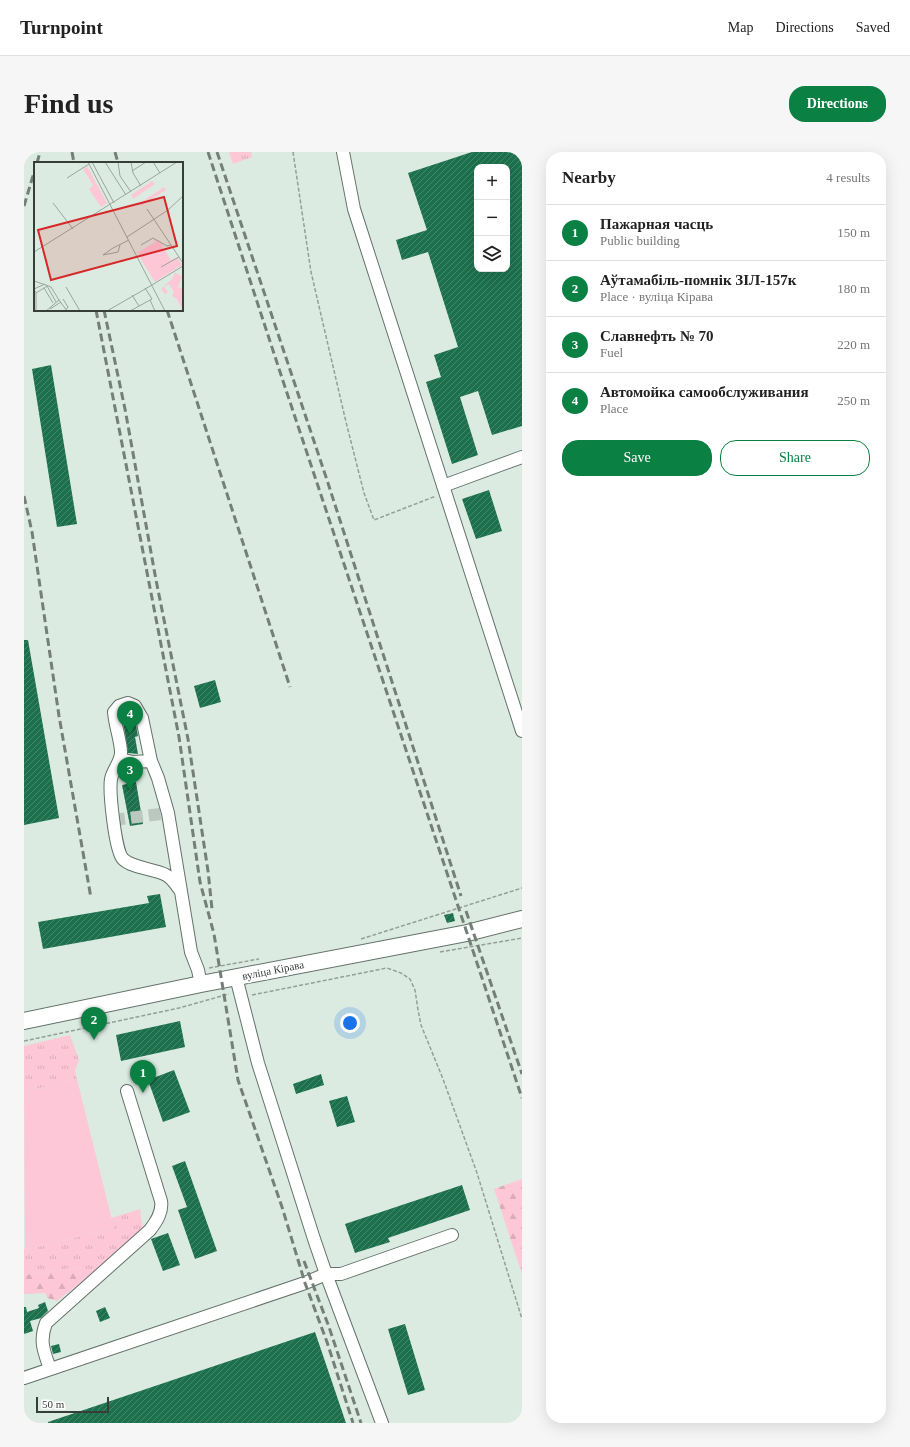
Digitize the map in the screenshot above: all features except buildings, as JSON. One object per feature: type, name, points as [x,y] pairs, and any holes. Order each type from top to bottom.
[{"type":"main road","name":"вуліца Кірава","points":[[24,1021],[199,977],[239,988],[522,919]]},
{"type":"lane","points":[[343,152],[354,209],[522,731]]},
{"type":"lane","points":[[444,489],[522,457]]},
{"type":"lane","points":[[180,890],[166,875],[132,864],[124,860],[119,852],[110,788],[111,777],[120,759],[121,751],[114,712],[119,706],[128,702],[135,706],[142,718],[151,761],[158,778],[168,813],[191,952],[199,977]]},
{"type":"lane","points":[[120,759],[133,762],[151,761]]},
{"type":"lane","points":[[239,988],[258,1063],[326,1274],[382,1423]]},
{"type":"lane","points":[[50,1369],[42,1346],[42,1334],[46,1323],[150,1230],[158,1219],[161,1205],[127,1090]]},
{"type":"lane","points":[[24,1378],[305,1283],[326,1274],[341,1274],[452,1235]]},
{"type":"path","points":[[293,152],[311,272],[364,493],[374,520],[444,489]]},
{"type":"path","points":[[358,940],[388,932],[487,898],[522,888]]},
{"type":"path","points":[[435,953],[472,948],[522,938]]},
{"type":"path","points":[[199,977],[266,958]]},
{"type":"path","points":[[24,1041],[179,1008],[239,988],[387,968],[401,973],[410,979],[415,990],[422,1024],[477,1173],[522,1320]]},
{"type":"green space","points":[[229,152],[251,152],[252,157],[233,164]]},
{"type":"green space","points":[[70,1035],[79,1060],[75,1071],[77,1079],[24,1092],[24,1046]]},
{"type":"green space","points":[[77,1079],[114,1228],[25,1250],[24,1092]]},
{"type":"green space","points":[[522,1179],[522,1274],[494,1189]]},
{"type":"green space","points":[[140,1209],[143,1230],[82,1282],[78,1267],[24,1275],[24,1246],[25,1250],[114,1228],[111,1218]]},
{"type":"green space","points":[[78,1267],[82,1282],[57,1301],[47,1298],[45,1293],[24,1294],[24,1275]]},
{"type":"tunnel","points":[[113,820],[168,813]]},
{"type":"railway","points":[[37,162],[40,152]]},
{"type":"railway","points":[[72,152],[74,162]]},
{"type":"railway","points":[[115,152],[118,162]]},
{"type":"railway","points":[[208,152],[522,1098]]},
{"type":"railway","points":[[217,152],[327,480],[461,896]]},
{"type":"railway","points":[[24,206],[34,172]]},
{"type":"railway","points":[[96,311],[179,737],[200,882],[214,934],[238,1080],[282,1207],[305,1283],[327,1342],[353,1423]]},
{"type":"railway","points":[[104,311],[125,409],[156,580],[188,739],[208,871],[212,909]]},
{"type":"railway","points":[[167,311],[290,687]]},
{"type":"railway","points":[[24,496],[32,532],[59,716],[91,898]]},
{"type":"railway","points":[[466,911],[522,1074]]},
{"type":"railway","points":[[304,1261],[329,1327],[361,1423]]},
{"type":"place","name":"Автомойка самообслуживания","points":[[130,734]]},
{"type":"place","name":"Славнефть № 70","points":[[130,790]]},
{"type":"place","name":"Аўтамабіль-помнік ЗІЛ-157к","points":[[94,1040]]},
{"type":"place","name":"Пажарная часць","points":[[143,1093]]}]
